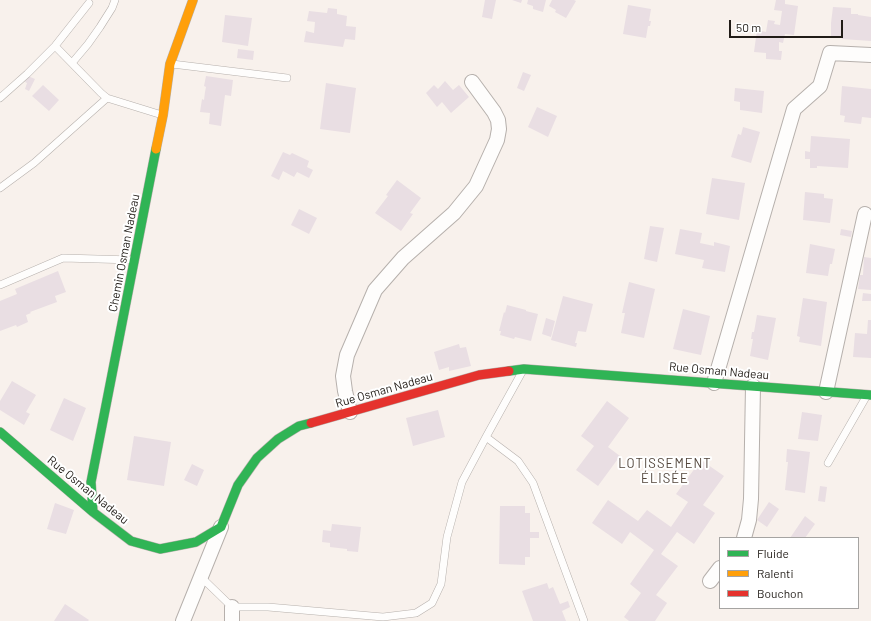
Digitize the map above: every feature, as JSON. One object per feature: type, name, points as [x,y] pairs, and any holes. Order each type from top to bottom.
[{"type":"street","name":"Chemin Osman Nadeau","points":[[93,512],[90,482],[135,260],[170,64],[193,0]]},
{"type":"street","points":[[714,383],[794,108],[820,86],[830,53],[871,55]]},
{"type":"street","points":[[350,412],[343,376],[347,355],[375,290],[403,258],[454,213],[476,186],[497,140],[499,129],[498,120],[494,112],[472,82]]},
{"type":"street","points":[[826,392],[865,214]]},
{"type":"street","name":"Rue Osman Nadeau","points":[[0,432],[93,512],[131,541],[160,549],[196,542],[221,527],[238,485],[257,458],[278,439],[299,426],[479,375],[524,369],[869,395]]},
{"type":"street","points":[[744,537],[749,520],[751,499],[753,386]]},
{"type":"street","points":[[183,621],[221,527]]},
{"type":"street","points":[[710,581],[719,569]]},
{"type":"street","points":[[232,607],[232,621]]},
{"type":"lane","points":[[72,63],[100,27],[112,8],[115,0]]},
{"type":"lane","points":[[0,98],[55,46],[89,3]]},
{"type":"lane","points":[[55,46],[107,98],[162,115]]},
{"type":"lane","points":[[170,64],[287,78]]},
{"type":"lane","points":[[0,188],[34,163],[107,98]]},
{"type":"lane","points":[[0,285],[63,258],[135,260]]},
{"type":"lane","points":[[201,577],[232,607],[268,607],[383,617],[416,613],[432,604],[442,584],[447,537],[462,482],[524,369]]},
{"type":"lane","points":[[828,463],[869,395]]},
{"type":"lane","points":[[486,437],[518,460],[533,483],[584,621]]},
{"type":"building","points":[[485,0],[496,0],[492,19],[482,17]]},
{"type":"building","points":[[512,0],[522,0],[521,3]]},
{"type":"building","points":[[528,0],[546,0],[543,12],[533,9],[533,6],[527,4]]},
{"type":"building","points":[[552,0],[576,1],[566,18],[555,12],[556,10],[549,6]]},
{"type":"building","points":[[776,0],[785,0],[785,4],[798,6],[794,35],[785,34],[783,43],[779,42],[779,51],[782,51],[781,60],[766,59],[766,53],[754,52],[757,30],[766,32],[768,20],[775,21],[774,24],[780,25],[782,11],[774,10]]},
{"type":"building","points":[[628,5],[651,9],[649,21],[651,21],[650,26],[648,26],[646,38],[623,34]]},
{"type":"building","points":[[833,7],[851,8],[851,14],[871,17],[871,41],[842,39],[842,37],[831,36]]},
{"type":"building","points":[[328,8],[337,9],[337,14],[347,16],[346,26],[356,27],[355,40],[345,39],[343,47],[304,42],[306,31],[314,33],[315,22],[307,21],[309,11],[327,13]]},
{"type":"building","points":[[225,15],[252,18],[248,46],[222,42]]},
{"type":"building","points":[[238,49],[254,51],[253,60],[237,58]]},
{"type":"building","points":[[523,72],[531,75],[524,91],[517,88]]},
{"type":"building","points":[[28,76],[35,79],[29,91],[25,89],[27,83],[25,82]]},
{"type":"building","points":[[206,76],[233,80],[231,96],[225,95],[221,126],[209,124],[210,113],[200,112],[202,99],[204,100]]},
{"type":"building","points":[[445,81],[453,90],[459,85],[469,97],[451,113],[442,102],[437,107],[426,93],[434,85],[438,89]]},
{"type":"building","points":[[326,83],[356,88],[350,133],[320,129]]},
{"type":"building","points":[[43,85],[59,100],[49,111],[32,96]]},
{"type":"building","points":[[842,86],[871,89],[871,118],[862,117],[861,124],[844,122],[845,116],[840,115]]},
{"type":"building","points":[[735,88],[764,91],[762,113],[740,110],[740,102],[734,101]]},
{"type":"building","points":[[537,107],[557,116],[548,137],[528,127]]},
{"type":"building","points":[[743,127],[760,132],[751,163],[731,157],[738,134],[741,135]]},
{"type":"building","points":[[811,136],[850,139],[848,168],[817,166],[817,168],[810,168],[810,159],[805,159],[805,151],[810,152]]},
{"type":"building","points":[[283,152],[290,155],[292,153],[309,161],[307,167],[313,170],[309,178],[297,172],[294,177],[283,171],[279,180],[271,176]]},
{"type":"building","points":[[712,178],[745,183],[739,220],[706,214]]},
{"type":"building","points":[[397,180],[421,198],[410,213],[413,214],[401,231],[375,213],[388,196],[386,195]]},
{"type":"building","points":[[805,192],[824,194],[824,198],[833,199],[830,223],[803,220]]},
{"type":"building","points":[[299,209],[317,218],[309,234],[291,225]]},
{"type":"building","points":[[650,226],[664,228],[657,262],[644,259]]},
{"type":"building","points":[[680,229],[702,233],[700,243],[714,246],[714,242],[730,246],[725,272],[702,268],[704,260],[675,254]]},
{"type":"building","points":[[841,229],[852,231],[851,237],[840,235]]},
{"type":"building","points":[[810,244],[835,249],[828,276],[806,273]]},
{"type":"building","points":[[864,257],[871,258],[871,290],[858,289],[860,275],[863,275]]},
{"type":"building","points":[[58,271],[66,292],[55,296],[57,302],[30,312],[31,313],[26,315],[28,322],[17,327],[16,325],[0,331],[0,301],[17,294],[15,289]]},
{"type":"building","points":[[629,282],[655,289],[644,338],[621,333],[625,313],[622,313]]},
{"type":"building","points":[[863,293],[871,294],[871,301],[862,301]]},
{"type":"building","points":[[563,296],[593,304],[586,332],[578,331],[575,343],[577,343],[576,347],[551,340]]},
{"type":"building","points":[[803,298],[827,302],[821,346],[799,342],[800,337],[797,336]]},
{"type":"building","points":[[507,305],[538,314],[531,341],[515,337],[514,339],[500,335],[501,331],[499,331]]},
{"type":"building","points":[[683,309],[710,316],[701,355],[673,349]]},
{"type":"building","points":[[757,315],[776,318],[768,360],[750,356],[753,339],[751,339],[752,332],[754,332]]},
{"type":"building","points":[[546,318],[555,321],[551,337],[542,334]]},
{"type":"building","points":[[868,320],[871,320],[871,358],[853,357],[855,333],[867,334]]},
{"type":"building","points":[[459,344],[460,348],[466,347],[471,366],[449,371],[449,367],[439,370],[434,352]]},
{"type":"building","points":[[12,381],[36,395],[26,412],[30,414],[24,425],[0,410],[0,401]]},
{"type":"building","points":[[64,398],[86,408],[73,441],[50,430]]},
{"type":"building","points":[[607,401],[629,418],[608,447],[620,456],[598,486],[576,470],[594,446],[581,436]]},
{"type":"building","points":[[438,410],[445,437],[413,446],[406,418]]},
{"type":"building","points":[[802,412],[822,415],[818,441],[798,439]]},
{"type":"building","points":[[134,436],[171,442],[164,486],[127,480]]},
{"type":"building","points":[[787,449],[810,452],[805,493],[785,490],[788,462],[786,462]]},
{"type":"building","points":[[701,460],[724,476],[703,505],[715,513],[694,544],[677,532],[661,554],[678,566],[656,595],[667,603],[655,621],[629,621],[624,617],[641,593],[630,584],[654,550],[630,532],[622,544],[592,523],[608,500],[638,521],[647,510],[671,527],[688,502],[676,494]]},
{"type":"building","points":[[192,464],[204,470],[197,486],[184,480]]},
{"type":"building","points":[[820,486],[827,487],[825,502],[818,501]]},
{"type":"building","points":[[769,502],[779,509],[767,527],[757,520]]},
{"type":"building","points":[[55,503],[74,510],[66,534],[47,529]]},
{"type":"building","points":[[500,506],[525,506],[525,513],[530,513],[530,532],[539,532],[539,538],[530,538],[530,557],[525,557],[525,565],[499,564]]},
{"type":"building","points":[[805,516],[815,524],[806,537],[791,537]]},
{"type":"building","points":[[332,524],[361,527],[358,552],[330,547],[330,543],[322,542],[323,530],[331,531]]},
{"type":"building","points":[[547,583],[549,589],[553,587],[560,604],[568,601],[570,607],[562,611],[566,621],[533,621],[522,591]]},
{"type":"building","points":[[65,604],[89,620],[54,621]]},
{"type":"traffic: fast","points":[[93,512],[91,482],[156,149]]},
{"type":"traffic: fast","points":[[509,371],[524,369],[871,395]]},
{"type":"traffic: fast","points":[[0,432],[93,512],[131,541],[160,549],[196,542],[221,527],[238,485],[257,458],[278,439],[299,426],[311,423]]},
{"type":"traffic: slow","points":[[156,149],[163,115],[170,64],[193,0]]},
{"type":"traffic: jam","points":[[311,423],[479,375],[509,371]]},
{"type":"district","name":"LOTISSEMENT ÉLISÉE","points":[[665,472]]}]
